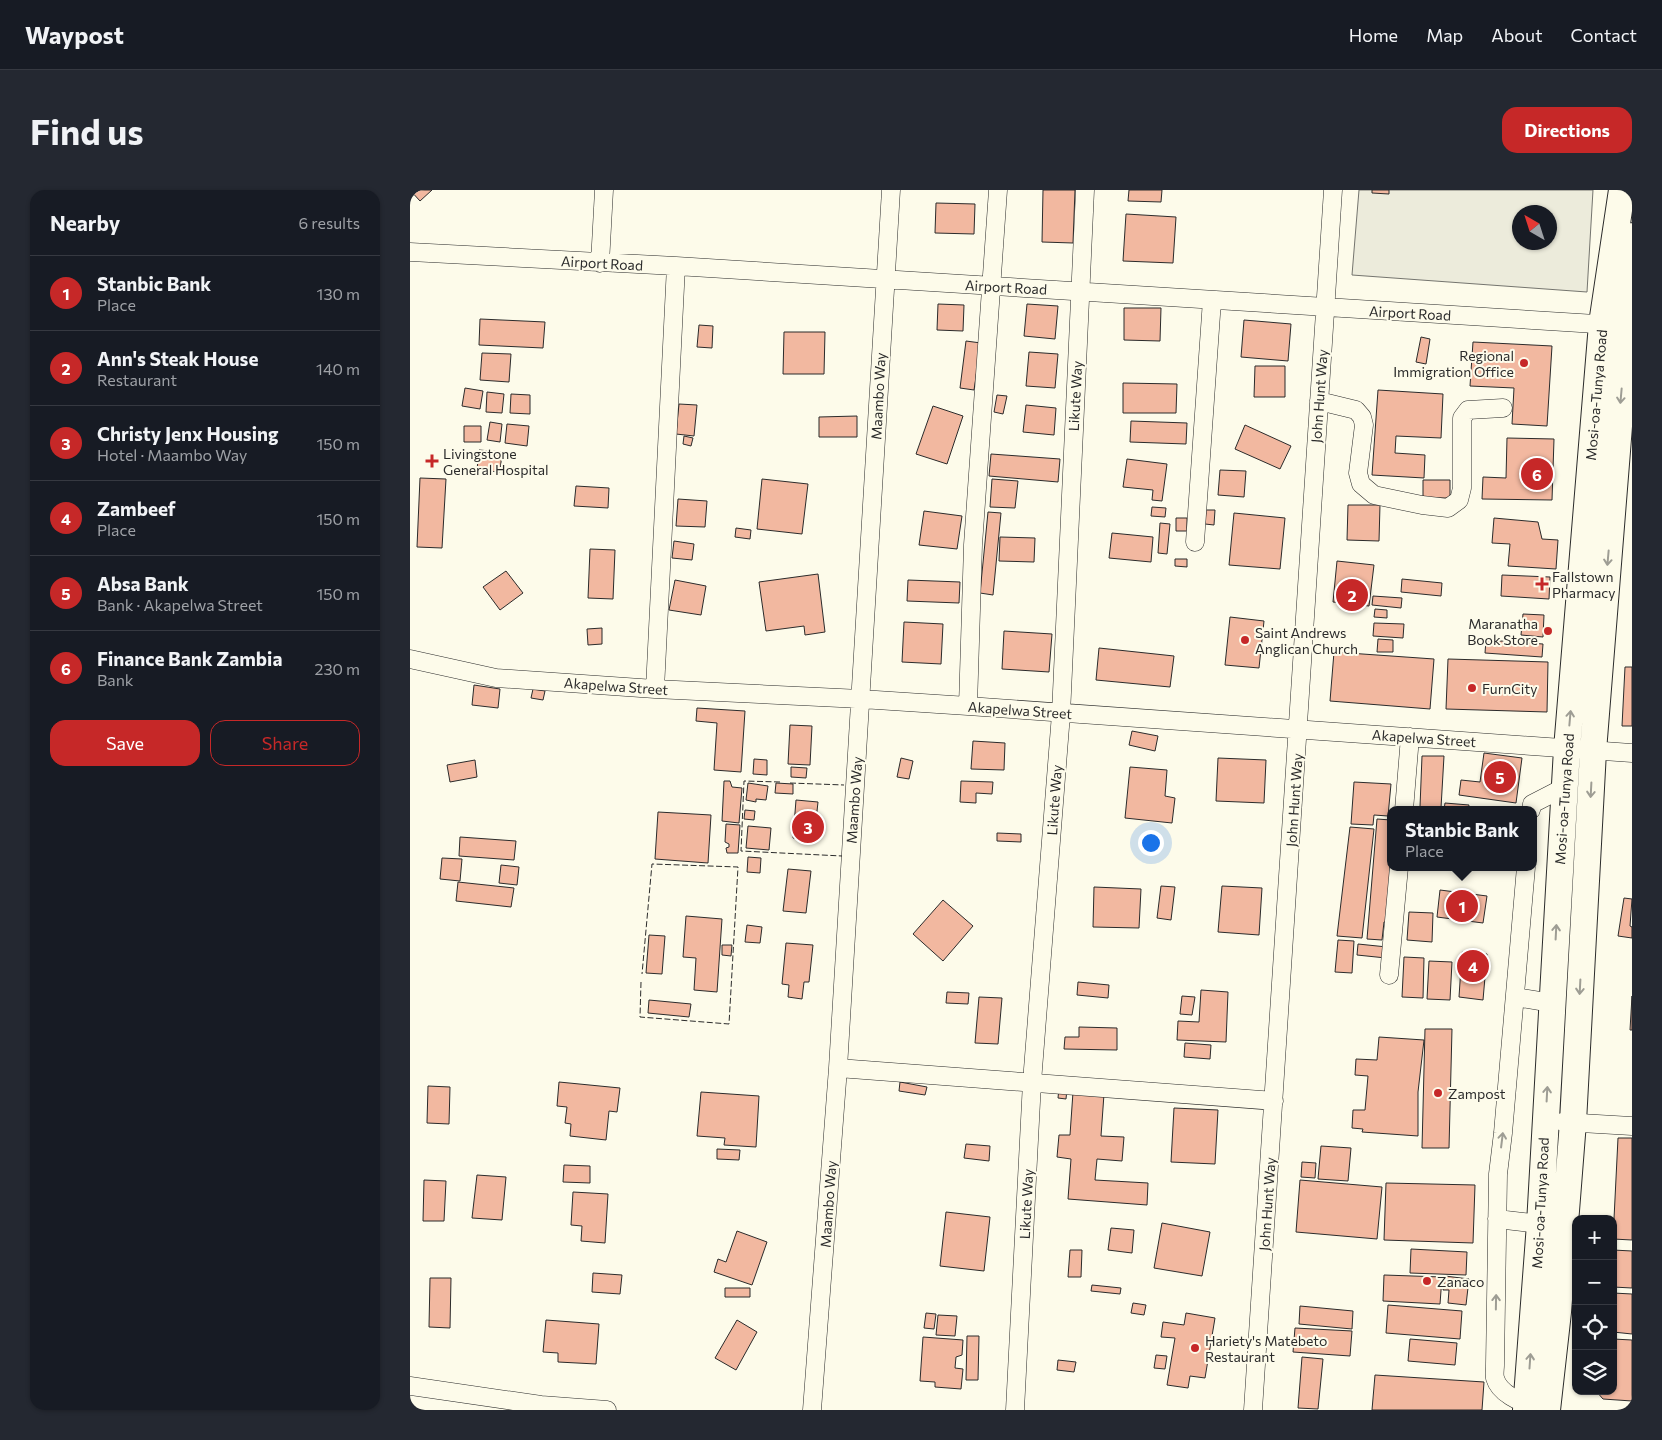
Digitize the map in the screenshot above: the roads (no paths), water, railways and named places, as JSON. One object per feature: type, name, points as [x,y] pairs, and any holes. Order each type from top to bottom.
[{"type":"highway","name":"Mosi-oa-Tunya Road","points":[[1541,1408],[1540,1224],[1567,749],[1620,325],[1622,190]]},
{"type":"highway","name":"Mosi-oa-Tunya Road","points":[[1541,1408],[1558,1312],[1573,1122],[1593,751],[1629,190]]},
{"type":"street","points":[[600,263],[604,190]]},
{"type":"street","name":"Maambo Way","points":[[812,1410],[838,1068],[892,190]]},
{"type":"street","points":[[968,706],[972,545],[998,190]]},
{"type":"street","name":"Likute Way","points":[[1015,1410],[1032,1082],[1061,714],[1085,190]]},
{"type":"street","name":"John Hunt Way","points":[[1253,1410],[1333,190]]},
{"type":"street","name":"Airport Road","points":[[410,252],[676,266],[1620,325]]},
{"type":"street","points":[[655,690],[676,266]]},
{"type":"street","points":[[1195,542],[1212,300]]},
{"type":"street","points":[[1319,401],[1356,410],[1362,416],[1364,425],[1358,473],[1361,484],[1374,496],[1448,508],[1459,500],[1462,488],[1462,418],[1468,410],[1503,408]]},
{"type":"street","name":"Akapelwa Street","points":[[410,659],[496,678],[655,690],[861,699],[968,706],[1632,753]]},
{"type":"street","points":[[1404,806],[1410,737]]},
{"type":"street","points":[[1532,806],[1532,804],[1565,787]]},
{"type":"street","points":[[1389,974],[1399,871]]},
{"type":"street","points":[[1526,871],[1498,1174],[1495,1378],[1501,1388],[1512,1397],[1541,1408]]},
{"type":"street","points":[[1515,997],[1552,1003]]},
{"type":"street","points":[[838,1068],[1274,1101]]},
{"type":"street","points":[[1545,1122],[1632,1126]]},
{"type":"street","points":[[1497,1219],[1540,1224]]},
{"type":"street","points":[[410,1386],[540,1407],[607,1410]]},
{"type":"place","name":"Regional Immigration Office","points":[[1524,363]]},
{"type":"place","name":"Livingstone General Hospital","points":[[432,461]]},
{"type":"place","name":"Finance Bank Zambia","points":[[1537,474]]},
{"type":"place","name":"Fallstown Pharmacy","points":[[1542,584]]},
{"type":"place","name":"Ann's Steak House","points":[[1352,595]]},
{"type":"place","name":"Maranatha Book Store","points":[[1548,631]]},
{"type":"place","name":"Saint Andrews Anglican Church","points":[[1245,640]]},
{"type":"place","name":"FurnCity","points":[[1472,688]]},
{"type":"place","name":"Absa Bank","points":[[1500,777]]},
{"type":"place","name":"Christy Jenx Housing","points":[[808,827]]},
{"type":"place","name":"Stanbic Bank","points":[[1462,906]]},
{"type":"place","name":"Zambeef","points":[[1473,966]]},
{"type":"place","name":"Zampost","points":[[1438,1093]]},
{"type":"place","name":"Zanaco","points":[[1427,1281]]},
{"type":"place","name":"Hariety's Matebeto Restaurant","points":[[1195,1348]]}]
